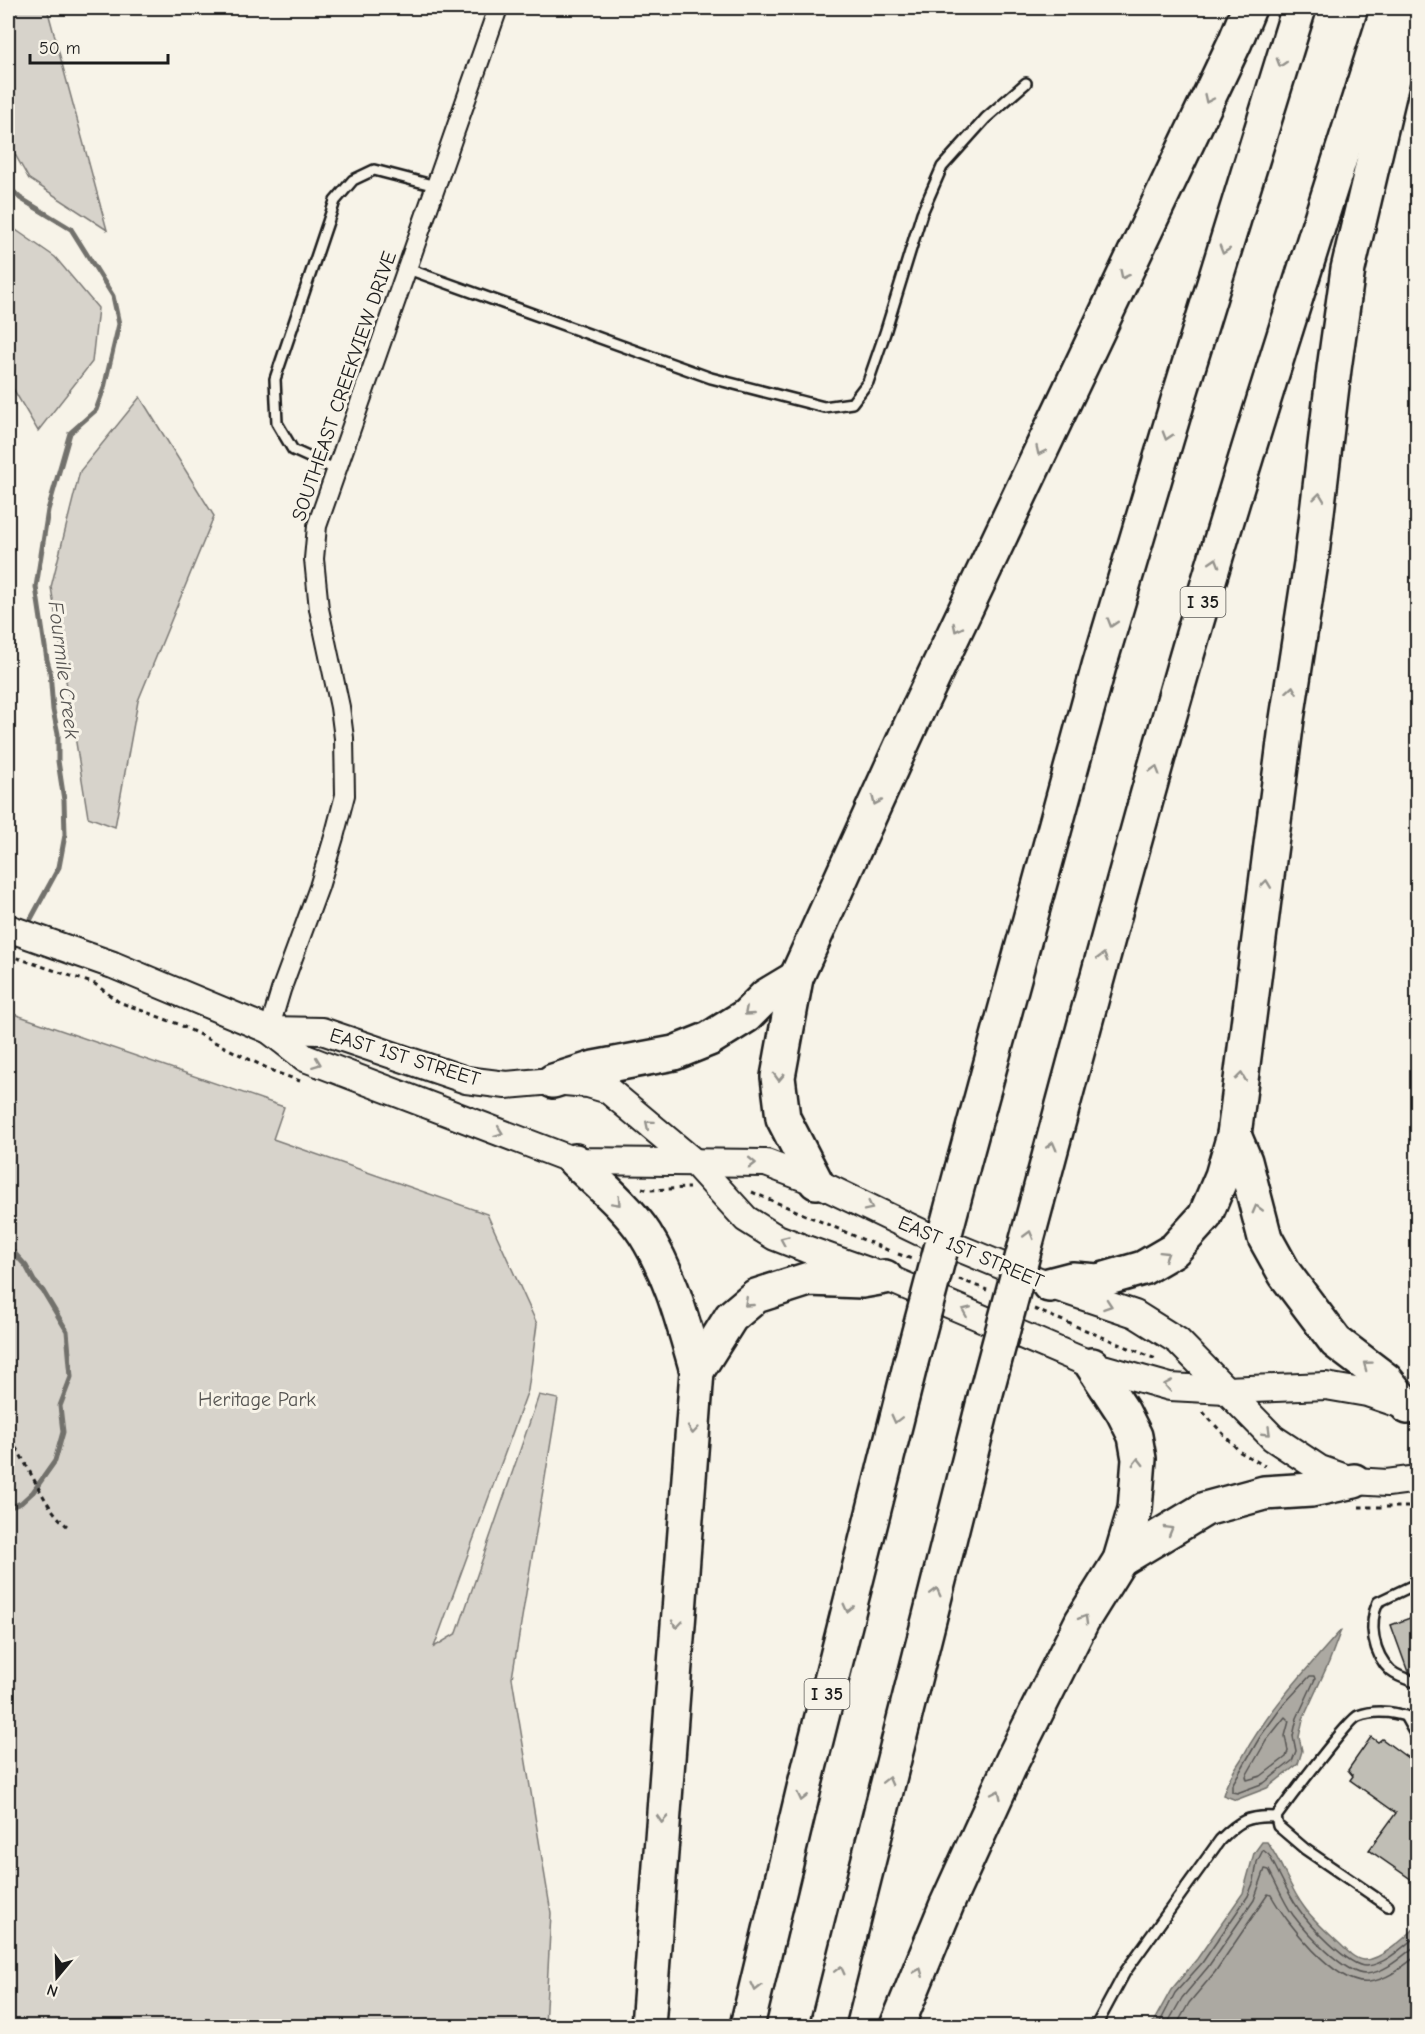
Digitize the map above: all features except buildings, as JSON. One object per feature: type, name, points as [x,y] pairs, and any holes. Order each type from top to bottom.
[{"type":"highway","points":[[816,1182],[783,1118],[778,1077],[796,978],[912,720],[1235,42],[1249,8]]},
{"type":"highway","name":"I 35","points":[[747,2026],[812,1754],[911,1362],[1099,666],[1299,8]]},
{"type":"highway","name":"I 35","points":[[826,2026],[986,1393],[1116,908],[1191,641],[1270,379],[1388,8]]},
{"type":"highway","points":[[1049,1285],[1072,1279],[1098,1281],[1143,1269],[1174,1250],[1205,1216],[1222,1176],[1234,1135],[1348,269],[1398,57],[1412,8]]},
{"type":"highway","points":[[553,1081],[594,1068],[674,1053],[709,1039],[746,1016],[766,996],[796,978]]},
{"type":"highway","points":[[1234,1135],[1245,1161],[1265,1238],[1285,1274],[1336,1342],[1386,1380],[1413,1408]]},
{"type":"highway","points":[[575,1161],[614,1198],[645,1233],[673,1286],[697,1371],[648,2026]]},
{"type":"highway","points":[[697,1371],[731,1317],[756,1296],[810,1279],[862,1281],[885,1277]]},
{"type":"highway","points":[[897,2026],[947,1904],[1013,1759],[1082,1621],[1119,1560],[1135,1509],[1139,1459],[1135,1436],[1123,1412],[1092,1365]]},
{"type":"highway","points":[[1119,1560],[1205,1509],[1264,1493],[1311,1490],[1354,1481]]},
{"type":"main road","name":"EAST 1ST STREET","points":[[8,928],[113,965],[269,1030],[305,1058],[575,1161],[766,1163],[816,1182],[920,1232],[1049,1285],[1135,1314],[1178,1341],[1273,1438],[1320,1469],[1354,1481],[1387,1483],[1418,1479]]},
{"type":"main road","name":"EAST 1ST STREET","points":[[269,1030],[322,1031],[466,1080],[506,1084],[553,1081],[588,1084],[608,1090],[694,1161],[746,1219],[806,1250],[885,1277],[1092,1365],[1170,1387],[1226,1390],[1326,1386],[1367,1393],[1413,1408]]},
{"type":"street","name":"SOUTHEAST CREEKVIEW DRIVE","points":[[269,1030],[281,990],[319,887],[345,795],[344,738],[340,707],[319,609],[314,559],[317,526],[498,8]]},
{"type":"lane","points":[[408,268],[711,378],[824,407],[852,404],[868,382],[922,213],[942,167],[986,118],[1026,83]]},
{"type":"lane","points":[[337,470],[293,450],[277,423],[275,379],[335,201],[353,180],[374,170],[436,186]]},
{"type":"lane","points":[[1418,1583],[1378,1602],[1373,1613],[1372,1632],[1382,1656],[1393,1672],[1418,1683]]},
{"type":"lane","points":[[1276,1817],[1356,1716],[1377,1711],[1398,1713],[1418,1720]]},
{"type":"lane","points":[[1405,1716],[1418,1739]]},
{"type":"lane","points":[[1276,1817],[1278,1826],[1305,1849],[1388,1906]]},
{"type":"lane","points":[[1096,2026],[1125,1972],[1220,1840],[1235,1825],[1249,1818],[1276,1817]]},
{"type":"path","points":[[8,955],[95,984]]},
{"type":"path","points":[[16,1448],[57,1519],[67,1526]]},
{"type":"green space","points":[[20,8],[47,8],[107,230],[29,179],[8,142],[8,21]]},
{"type":"green space","points":[[8,222],[13,228],[55,257],[98,308],[92,362],[38,431],[8,380]]},
{"type":"green space","points":[[140,397],[214,516],[138,701],[115,827],[88,817],[51,587],[80,471]]},
{"type":"green space","name":"Heritage Park","points":[[8,1012],[284,1107],[273,1139],[487,1214],[537,1324],[528,1390],[434,1647],[457,1633],[539,1395],[558,1399],[512,1678],[551,1913],[545,2026],[8,2026]]},
{"type":"water","points":[[1341,1630],[1303,1719],[1299,1737],[1302,1751],[1298,1764],[1267,1788],[1236,1800],[1223,1795],[1231,1776],[1264,1723],[1288,1691]]},
{"type":"water","points":[[1262,1842],[1267,1842],[1308,1912],[1356,1958],[1369,1960],[1377,1957],[1392,1948],[1417,1926],[1417,2026],[1151,2026],[1171,1990],[1197,1959],[1243,1893],[1254,1853]]},
{"type":"waterway","name":"Fourmile Creek","points":[[8,186],[20,198],[71,229],[113,296],[119,324],[104,388],[96,410],[70,433],[48,510],[36,587],[58,734],[58,761],[64,800],[65,835],[59,867],[26,928]]},
{"type":"waterway","name":"Fourmile Creek","points":[[8,957],[19,938]]},
{"type":"waterway","name":"Fourmile Creek","points":[[8,1246],[26,1266],[67,1331],[71,1377],[60,1406],[63,1432],[55,1461],[33,1492],[21,1503],[8,1508]]}]
